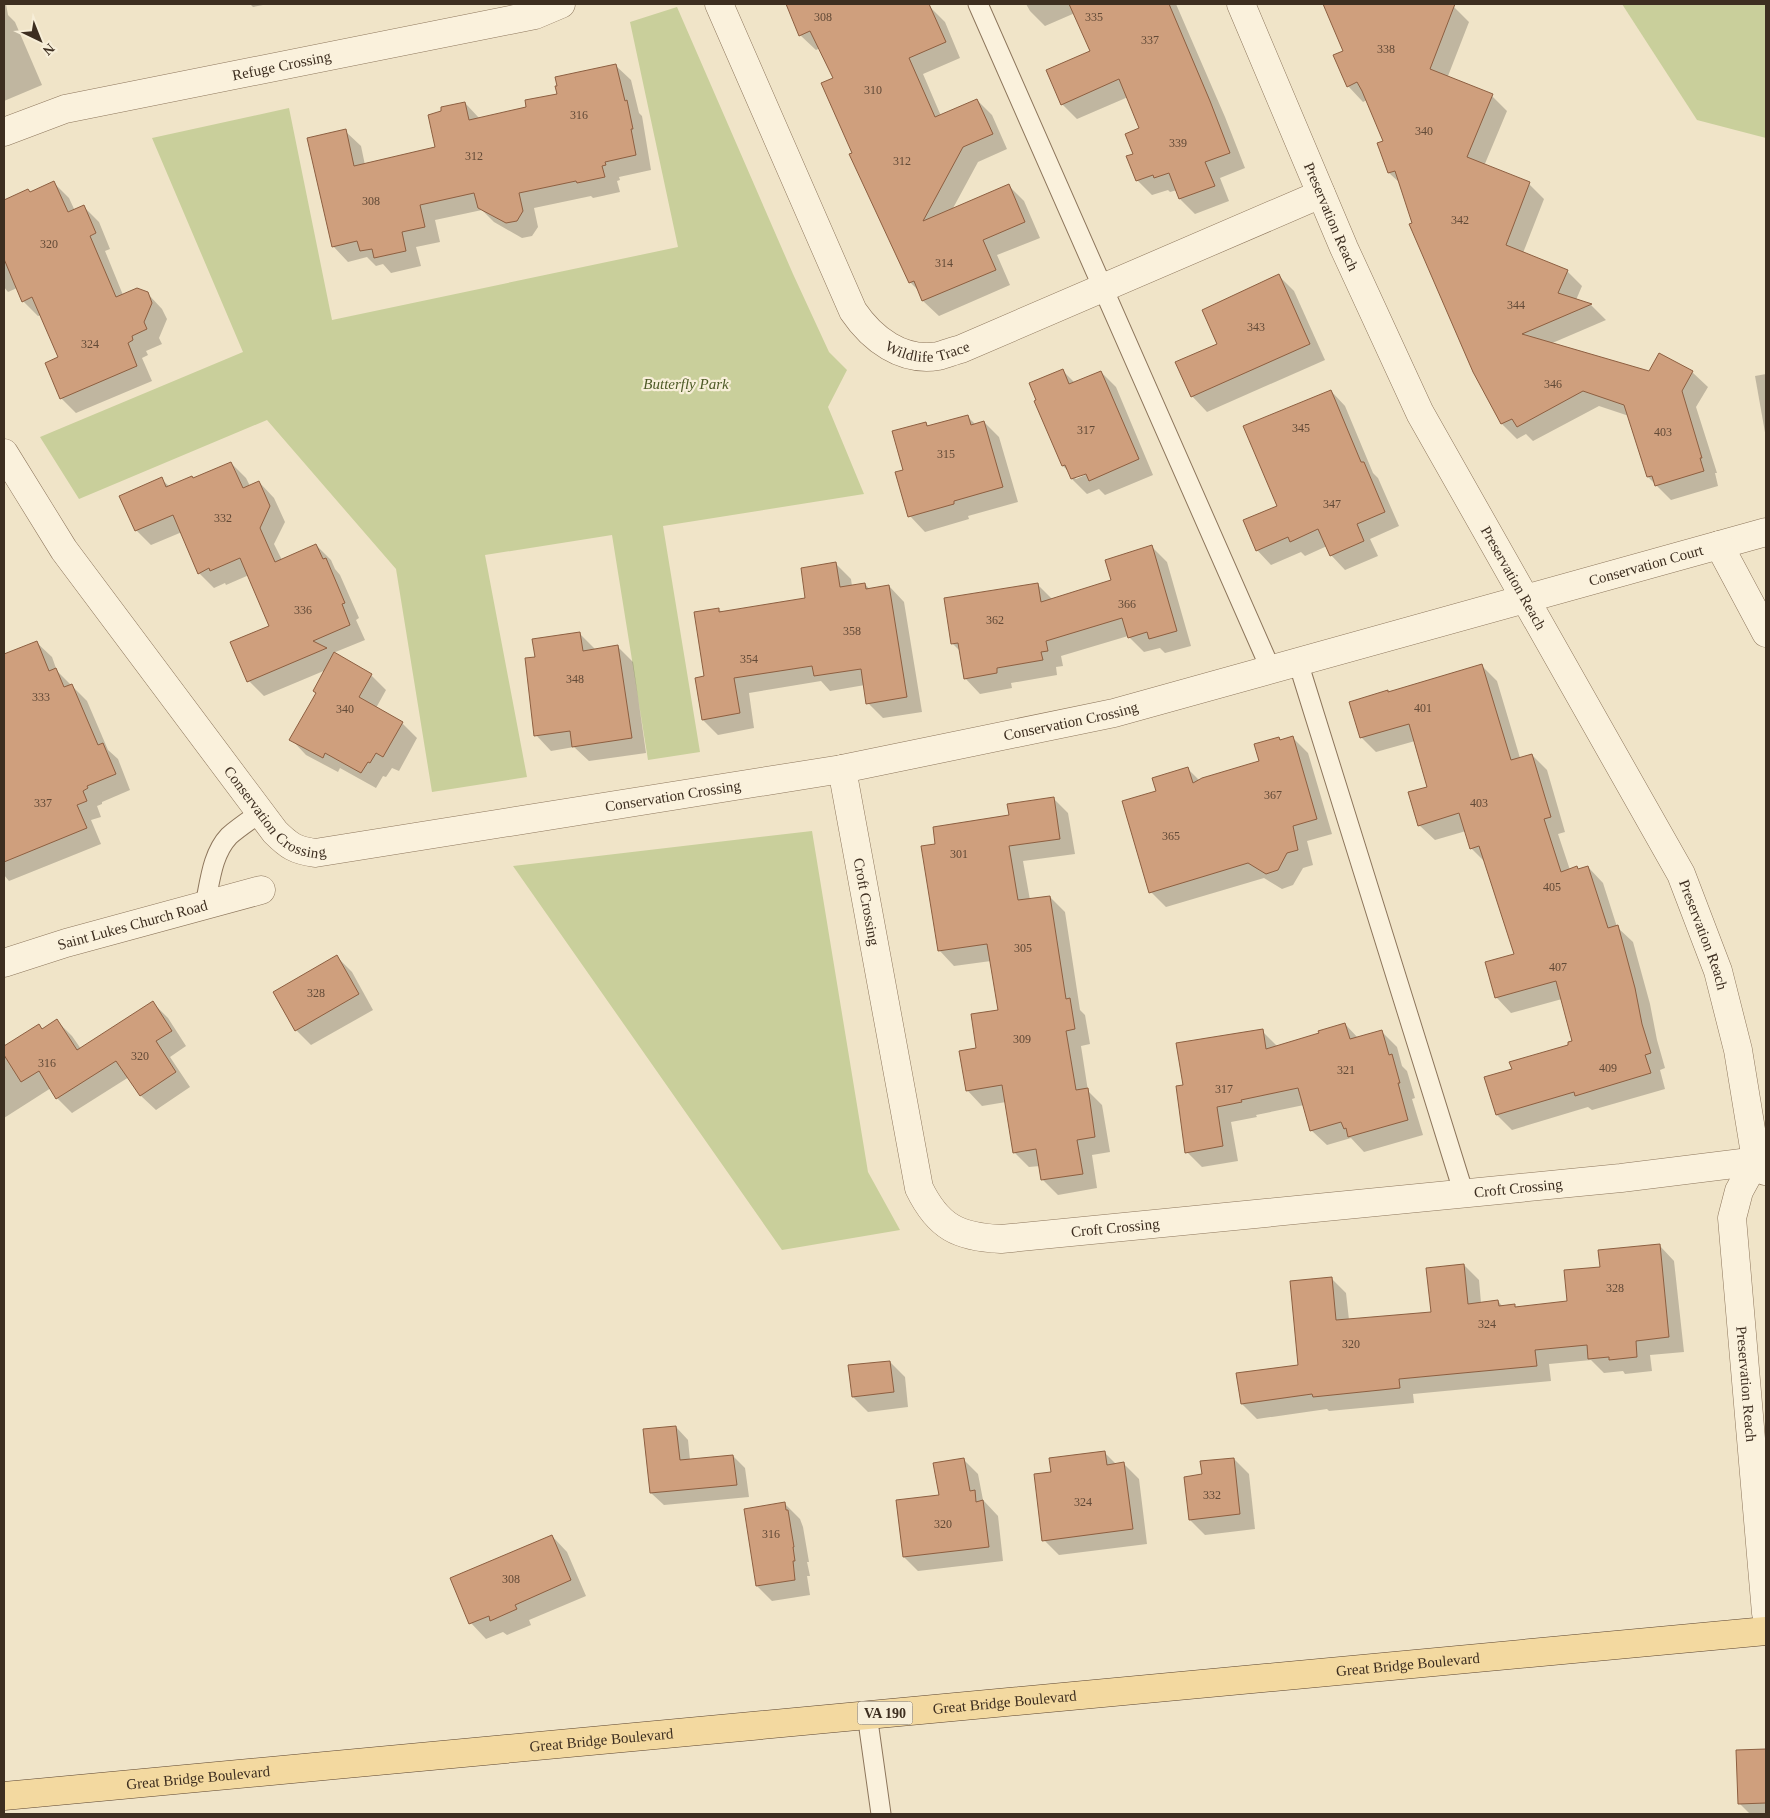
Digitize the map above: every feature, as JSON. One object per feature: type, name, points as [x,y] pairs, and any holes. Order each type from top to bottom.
[{"type":"main road","name":"Great Bridge Boulevard","points":[[4,1796],[1766,1631]]},
{"type":"street","name":"Refuge Crossing","points":[[4,132],[66,109],[535,15],[561,4]]},
{"type":"street","name":"Wildlife Trace","points":[[719,4],[853,311],[863,325],[879,340],[895,350],[914,356],[938,356],[961,349],[1321,194]]},
{"type":"street","name":"Preservation Reach","points":[[1241,4],[1344,248],[1420,413],[1681,874],[1718,971],[1738,1050],[1763,1164],[1739,1191],[1732,1218],[1766,1613]]},
{"type":"street","name":"Conservation Crossing","points":[[4,453],[64,550],[275,832],[288,845],[300,851],[315,853],[842,769],[1114,713],[1525,599]]},
{"type":"street","name":"Conservation Court","points":[[1525,599],[1766,532]]},
{"type":"street","points":[[1719,545],[1766,633]]},
{"type":"street","name":"Croft Crossing","points":[[842,769],[919,1188],[927,1204],[938,1218],[952,1229],[964,1235],[1001,1239],[1763,1164]]},
{"type":"street","name":"Saint Lukes Church Road","points":[[4,963],[66,943],[261,890]]},
{"type":"lane","points":[[978,4],[1271,670]]},
{"type":"lane","points":[[1298,662],[1464,1194]]},
{"type":"lane","points":[[205,905],[214,864],[220,848],[229,836],[260,812]]},
{"type":"lane","points":[[866,1714],[881,1814]]},
{"type":"green space","points":[[1622,4],[1766,4],[1766,138],[1697,120]]},
{"type":"green space","name":"Butterfly Park","points":[[677,7],[829,352],[847,370],[828,407],[864,494],[663,526],[700,752],[648,760],[612,535],[485,555],[527,777],[432,792],[396,569],[267,420],[79,499],[40,437],[243,352],[152,138],[289,108],[332,320],[678,247],[630,22]]},
{"type":"green space","points":[[812,831],[868,1172],[900,1230],[782,1250],[513,866]]},
{"type":"building","points":[[786,4],[929,4],[946,42],[909,58],[935,117],[977,99],[993,134],[963,147],[923,221],[1009,184],[1025,222],[983,240],[996,270],[922,301],[914,281],[909,283],[849,154],[852,153],[821,83],[833,78],[810,31],[799,36]]},
{"type":"building","points":[[1069,4],[1169,4],[1230,153],[1205,162],[1215,186],[1179,199],[1169,173],[1154,178],[1153,175],[1136,181],[1126,156],[1133,154],[1125,134],[1139,128],[1119,79],[1061,105],[1046,70],[1090,51]]},
{"type":"building","points":[[1323,4],[1455,4],[1430,69],[1493,94],[1467,157],[1530,182],[1506,245],[1568,270],[1558,293],[1592,304],[1522,334],[1649,371],[1659,353],[1693,371],[1682,391],[1702,458],[1700,458],[1704,471],[1655,486],[1652,476],[1647,477],[1624,405],[1583,391],[1517,427],[1512,419],[1501,424],[1473,372],[1409,224],[1412,223],[1395,171],[1388,173],[1377,143],[1383,141],[1362,91],[1357,82],[1347,87],[1333,55],[1343,51]]},
{"type":"building","points":[[616,64],[625,101],[627,100],[636,155],[605,162],[606,165],[602,166],[605,177],[519,193],[523,211],[517,221],[506,223],[478,208],[474,193],[420,205],[425,227],[402,232],[406,251],[374,258],[372,249],[360,251],[357,241],[332,247],[307,138],[346,129],[354,166],[435,147],[428,115],[441,111],[441,107],[465,102],[469,120],[526,107],[525,100],[557,94],[555,77]]},
{"type":"building","points":[[54,181],[68,212],[84,205],[96,233],[90,236],[116,297],[137,288],[148,292],[152,303],[144,322],[147,329],[132,336],[133,340],[128,343],[137,366],[60,399],[45,363],[58,357],[32,297],[22,302],[4,259],[4,200],[28,189],[30,192]]},
{"type":"building","points":[[1279,274],[1310,344],[1191,397],[1175,362],[1217,344],[1202,310]]},
{"type":"building","points":[[1063,369],[1069,384],[1101,371],[1139,459],[1089,481],[1086,474],[1071,479],[1065,465],[1062,466],[1034,401],[1036,400],[1029,383]]},
{"type":"building","points":[[1331,390],[1361,462],[1364,462],[1385,512],[1357,524],[1364,541],[1330,556],[1318,529],[1290,542],[1288,537],[1256,551],[1243,520],[1277,506],[1243,426]]},
{"type":"building","points":[[968,415],[971,425],[984,421],[1003,487],[908,517],[895,472],[903,470],[892,431],[926,422],[927,426]]},
{"type":"building","points":[[231,462],[243,488],[259,481],[270,506],[260,528],[275,562],[316,544],[323,559],[326,558],[345,603],[342,604],[350,625],[313,641],[327,648],[247,682],[230,642],[269,626],[240,558],[210,571],[209,568],[198,574],[173,515],[135,531],[119,496],[162,477],[166,487]]},
{"type":"building","points":[[1152,545],[1177,631],[1149,639],[1147,632],[1128,638],[1122,618],[1046,641],[1048,651],[1041,652],[1043,660],[997,668],[997,673],[964,679],[958,643],[951,644],[944,598],[1038,583],[1041,602],[1111,580],[1105,560]]},
{"type":"building","points":[[836,562],[840,587],[865,583],[866,589],[889,585],[907,697],[866,704],[861,669],[814,676],[812,666],[734,678],[740,713],[702,720],[695,678],[704,676],[694,612],[719,608],[719,612],[805,598],[801,568]]},
{"type":"building","points":[[580,632],[583,651],[618,645],[632,738],[572,747],[570,731],[534,736],[525,658],[535,657],[532,639]]},
{"type":"building","points":[[37,641],[49,671],[56,668],[64,687],[72,684],[98,745],[103,743],[116,774],[87,786],[88,788],[83,791],[87,801],[77,805],[87,828],[4,862],[4,654]]},
{"type":"building","points":[[334,652],[372,674],[359,697],[403,722],[383,757],[376,753],[361,773],[325,753],[323,758],[289,740],[316,693],[313,691]]},
{"type":"building","points":[[1482,664],[1511,760],[1532,754],[1551,817],[1544,819],[1561,872],[1577,866],[1578,869],[1588,866],[1608,928],[1618,925],[1651,1053],[1645,1055],[1651,1073],[1575,1096],[1574,1092],[1496,1115],[1484,1077],[1512,1069],[1509,1062],[1568,1045],[1568,1042],[1572,1041],[1556,981],[1495,998],[1485,962],[1514,954],[1479,846],[1470,849],[1459,813],[1418,826],[1408,792],[1427,787],[1409,724],[1360,738],[1349,702]]},
{"type":"building","points":[[1293,736],[1317,819],[1293,826],[1298,850],[1287,853],[1278,870],[1266,874],[1248,863],[1149,893],[1122,801],[1156,791],[1152,778],[1188,767],[1193,783],[1202,778],[1259,761],[1254,744],[1279,737],[1280,740]]},
{"type":"building","points":[[1054,797],[1060,839],[1009,846],[1018,900],[1050,896],[1066,999],[1070,998],[1075,1029],[1066,1031],[1076,1090],[1088,1088],[1095,1137],[1077,1140],[1083,1174],[1041,1180],[1036,1149],[1013,1153],[1002,1085],[966,1091],[959,1051],[976,1048],[971,1014],[998,1010],[987,944],[938,951],[921,846],[935,844],[933,827],[1009,815],[1007,804]]},
{"type":"building","points":[[337,955],[359,994],[295,1031],[273,992]]},
{"type":"building","points":[[153,1001],[172,1031],[156,1041],[176,1072],[140,1096],[116,1061],[56,1099],[39,1071],[21,1082],[4,1055],[4,1046],[39,1024],[42,1029],[57,1019],[77,1050]]},
{"type":"building","points":[[1345,1023],[1350,1039],[1382,1030],[1389,1055],[1392,1054],[1408,1120],[1348,1137],[1346,1128],[1344,1129],[1341,1122],[1310,1131],[1298,1088],[1217,1107],[1223,1146],[1185,1153],[1176,1086],[1183,1085],[1176,1043],[1263,1029],[1266,1049]]},
{"type":"building","points":[[1660,1244],[1669,1337],[1636,1341],[1637,1357],[1609,1360],[1609,1357],[1588,1359],[1587,1345],[1535,1350],[1537,1366],[1399,1379],[1400,1388],[1313,1397],[1312,1394],[1241,1404],[1236,1373],[1298,1365],[1290,1281],[1332,1277],[1336,1320],[1431,1312],[1426,1268],[1464,1264],[1468,1304],[1498,1300],[1499,1306],[1515,1304],[1515,1307],[1567,1301],[1564,1270],[1600,1267],[1598,1250]]},
{"type":"building","points":[[890,1361],[894,1392],[852,1397],[848,1365]]},
{"type":"building","points":[[676,1426],[680,1460],[733,1455],[737,1485],[650,1493],[643,1429]]},
{"type":"building","points":[[1105,1451],[1107,1465],[1124,1462],[1133,1529],[1042,1541],[1034,1474],[1051,1472],[1049,1458]]},
{"type":"building","points":[[964,1458],[970,1491],[975,1490],[976,1502],[983,1500],[989,1547],[903,1557],[896,1500],[939,1495],[933,1463]]},
{"type":"building","points":[[1234,1458],[1240,1514],[1189,1520],[1184,1477],[1202,1474],[1200,1461]]},
{"type":"building","points":[[785,1502],[794,1547],[795,1580],[756,1586],[744,1509]]},
{"type":"building","points":[[552,1535],[571,1580],[515,1605],[517,1609],[490,1621],[489,1616],[469,1624],[450,1578]]},
{"type":"building","points":[[1766,1749],[1766,1803],[1738,1804],[1736,1750]]}]
